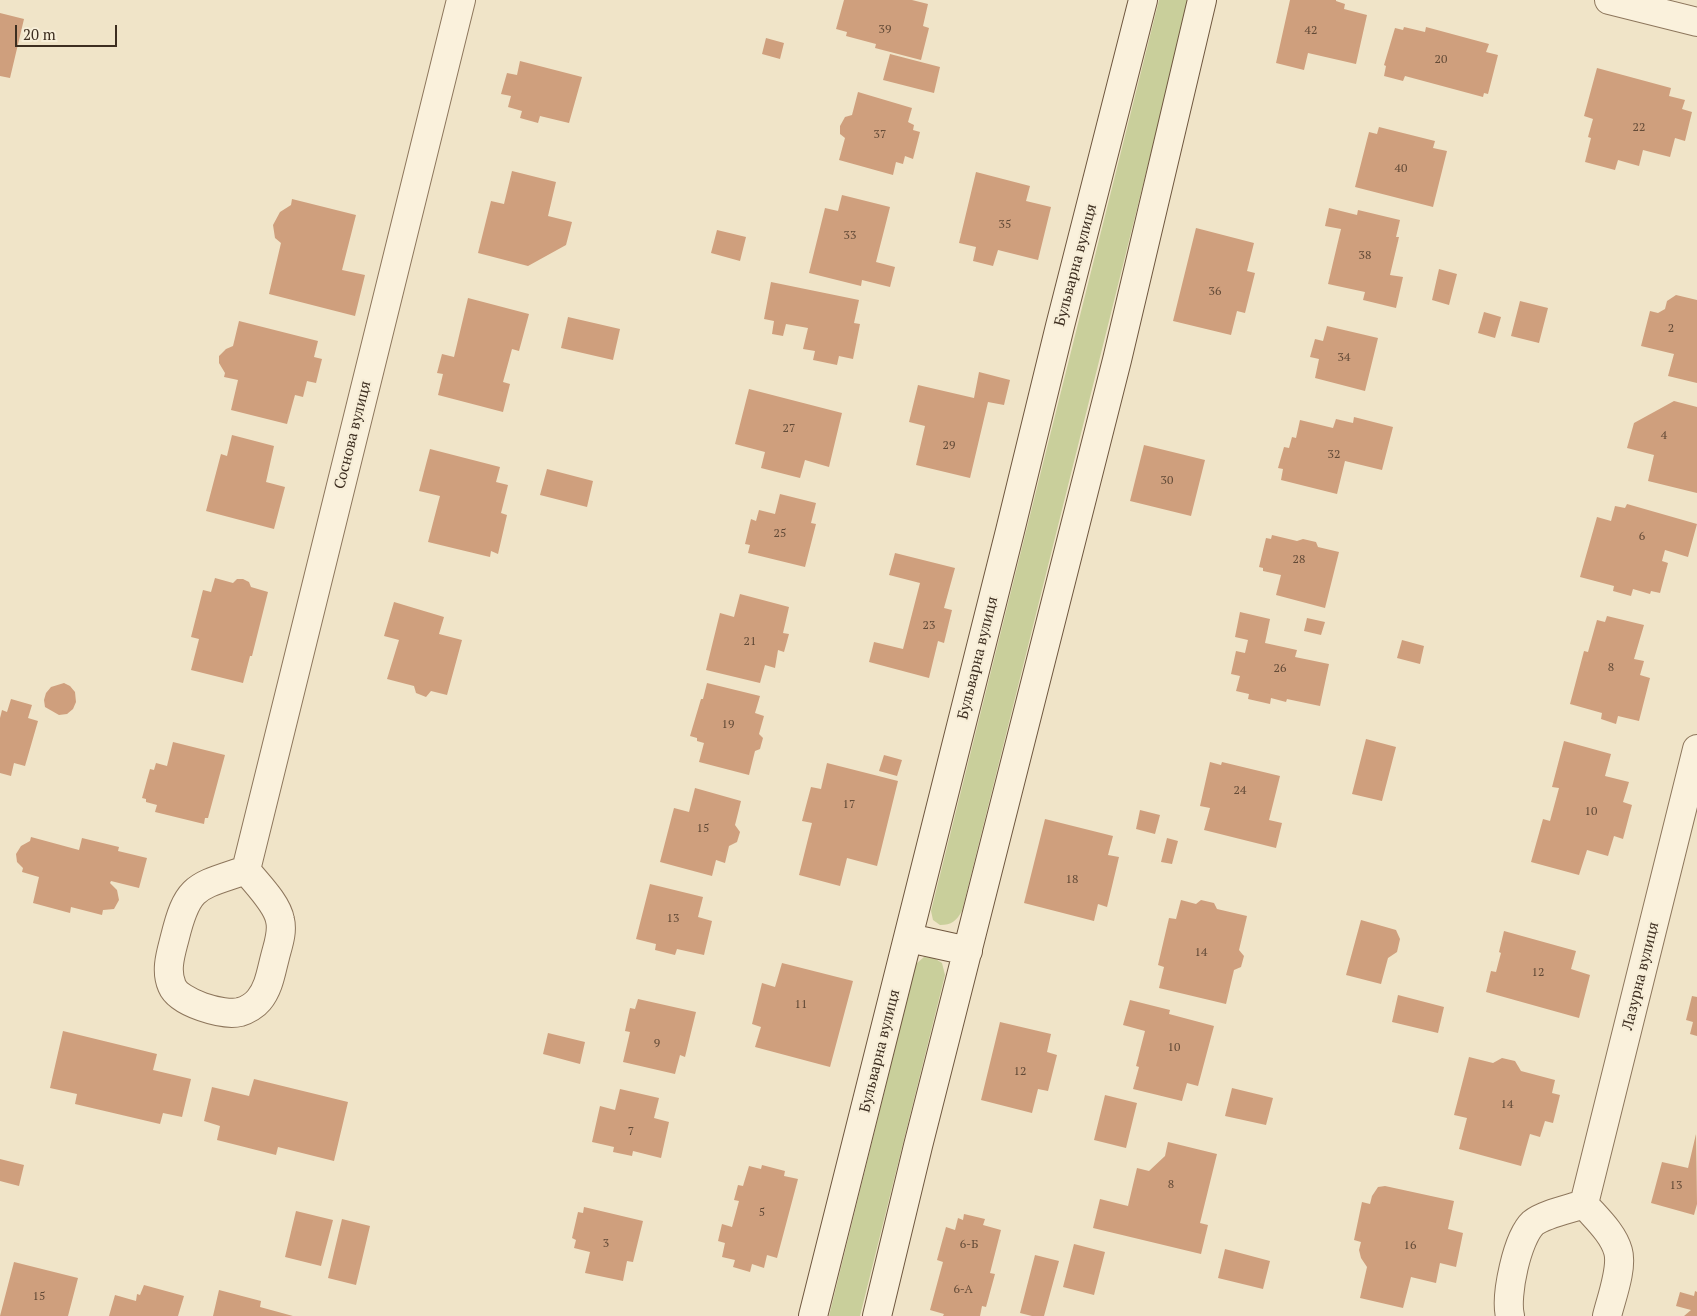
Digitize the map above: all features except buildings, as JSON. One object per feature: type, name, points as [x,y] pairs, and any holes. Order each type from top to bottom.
[{"type":"street","name":"Соснова вулиця","points":[[246,870],[461,0]]},
{"type":"street","name":"Бульварна вулиця","points":[[813,1316],[1143,0]]},
{"type":"street","points":[[877,1316],[1117,360],[1202,0]]},
{"type":"street","points":[[1609,0],[1697,22]]},
{"type":"street","name":"Лазурна вулиця","points":[[1584,1204],[1697,748]]},
{"type":"street","points":[[246,870],[274,906],[280,919],[281,933],[267,987],[253,1006],[240,1012],[228,1012],[194,1004],[181,997],[172,987],[169,973],[169,961],[181,912],[195,890],[207,883],[246,870]]},
{"type":"street","points":[[909,938],[968,951]]},
{"type":"street","points":[[1510,1316],[1508,1295],[1520,1246],[1525,1234],[1533,1224],[1545,1217],[1584,1204],[1613,1239],[1619,1253],[1619,1266],[1607,1316]]},
{"type":"green space","points":[[1159,0],[1189,0],[962,911],[953,922],[940,925],[933,920],[931,911]]},
{"type":"green space","points":[[924,957],[934,958],[942,963],[945,975],[860,1316],[829,1316],[916,964]]}]
